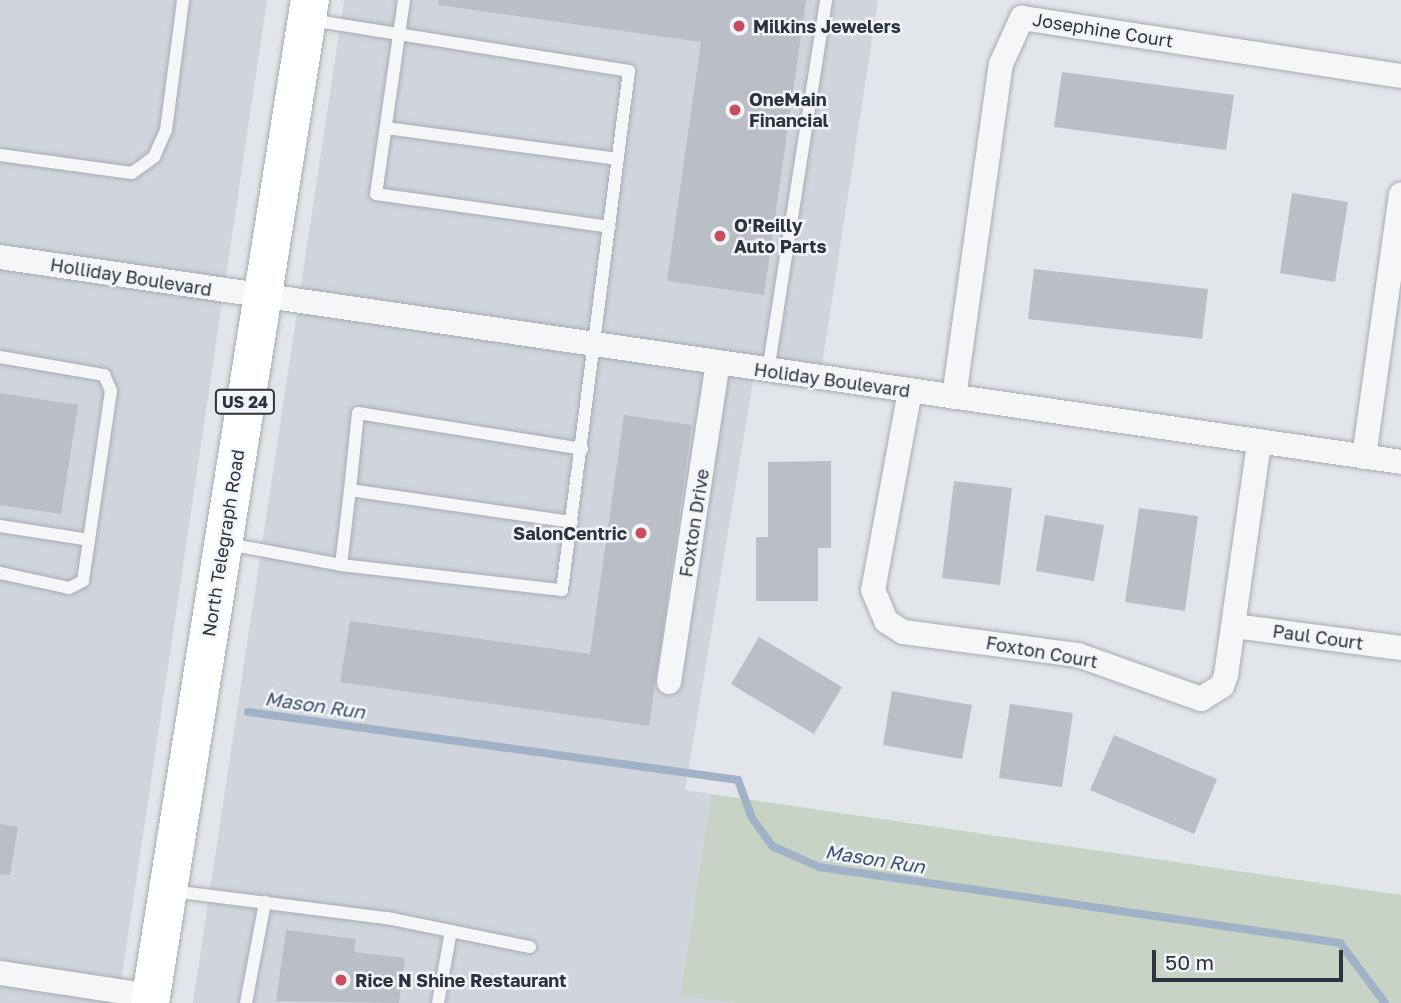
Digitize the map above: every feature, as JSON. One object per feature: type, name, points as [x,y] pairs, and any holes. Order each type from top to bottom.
[{"type":"main road","name":"North Telegraph Road","points":[[150,1000],[309,10]]},
{"type":"street","name":"Josephine Court","points":[[954,397],[1001,64],[1022,18],[1401,76]]},
{"type":"street","points":[[1364,457],[1401,195]]},
{"type":"street","name":"Holliday Boulevard","points":[[0,257],[262,298]]},
{"type":"street","name":"Holiday Boulevard","points":[[262,298],[1401,462]]},
{"type":"street","name":"Foxton Drive","points":[[669,682],[719,363]]},
{"type":"street","name":"Foxton Court","points":[[910,391],[873,590],[886,621],[903,632],[1078,655],[1201,699],[1222,686],[1234,626],[1259,442]]},
{"type":"street","name":"Paul Court","points":[[1234,626],[1401,648]]},
{"type":"street","points":[[0,973],[150,1000]]},
{"type":"lane","points":[[0,155],[132,173],[154,158],[166,130],[183,0]]},
{"type":"lane","points":[[404,0],[376,194],[610,227]]},
{"type":"lane","points":[[768,371],[826,0]]},
{"type":"lane","points":[[223,543],[341,565],[562,590],[597,346],[629,71],[399,34],[309,10]]},
{"type":"lane","points":[[386,128],[618,159]]},
{"type":"lane","points":[[0,357],[104,375],[111,391],[83,581],[69,588],[0,573]]},
{"type":"lane","points":[[341,565],[358,414],[582,449]]},
{"type":"lane","points":[[350,490],[572,522]]},
{"type":"lane","points":[[0,526],[89,540]]},
{"type":"lane","points":[[168,890],[451,931],[530,947]]},
{"type":"lane","points":[[246,1003],[265,902]]},
{"type":"lane","points":[[438,1003],[451,931]]},
{"type":"shaded area","points":[[0,0],[267,0],[118,1003],[0,1003]]},
{"type":"shaded area","points":[[344,0],[878,0],[820,378],[755,369],[685,790],[711,794],[680,994],[736,1003],[193,1003]]},
{"type":"green space","points":[[711,794],[1401,895],[1401,1003],[736,1003],[680,995]]},
{"type":"building","points":[[439,0],[806,0],[764,295],[667,281],[701,42],[438,5]]},
{"type":"building","points":[[1062,72],[1234,95],[1226,150],[1054,127]]},
{"type":"building","points":[[1292,193],[1348,202],[1335,282],[1280,273]]},
{"type":"building","points":[[1034,269],[1208,289],[1202,339],[1028,319]]},
{"type":"building","points":[[0,393],[78,405],[61,514],[0,505]]},
{"type":"building","points":[[624,415],[692,425],[649,726],[340,682],[350,621],[590,654]]},
{"type":"building","points":[[831,461],[831,548],[818,548],[818,601],[756,601],[756,537],[768,537],[768,462]]},
{"type":"building","points":[[954,481],[1012,488],[1000,585],[942,578]]},
{"type":"building","points":[[1139,508],[1198,516],[1185,611],[1125,602]]},
{"type":"building","points":[[1045,515],[1104,525],[1094,581],[1036,571]]},
{"type":"building","points":[[759,637],[842,687],[814,734],[731,684]]},
{"type":"building","points":[[892,691],[972,705],[962,759],[883,745]]},
{"type":"building","points":[[1010,704],[1073,713],[1062,787],[999,778]]},
{"type":"building","points":[[1114,735],[1217,779],[1194,834],[1090,790]]},
{"type":"building","points":[[0,824],[18,827],[10,875],[0,874]]},
{"type":"building","name":"Rice N Shine Restaurant","points":[[286,930],[356,939],[354,952],[405,958],[399,1003],[276,1001]]},
{"type":"waterway","name":"Mason Run","points":[[248,712],[738,780],[752,818],[772,846],[819,867],[1340,943],[1385,1003]]},
{"type":"place","name":"Milkins Jewelers","points":[[739,26]]},
{"type":"place","name":"OneMain Financial","points":[[735,110]]},
{"type":"place","name":"O'Reilly Auto Parts","points":[[720,236]]},
{"type":"place","name":"SalonCentric","points":[[641,533]]},
{"type":"place","name":"Rice N Shine Restaurant","points":[[341,980]]}]
